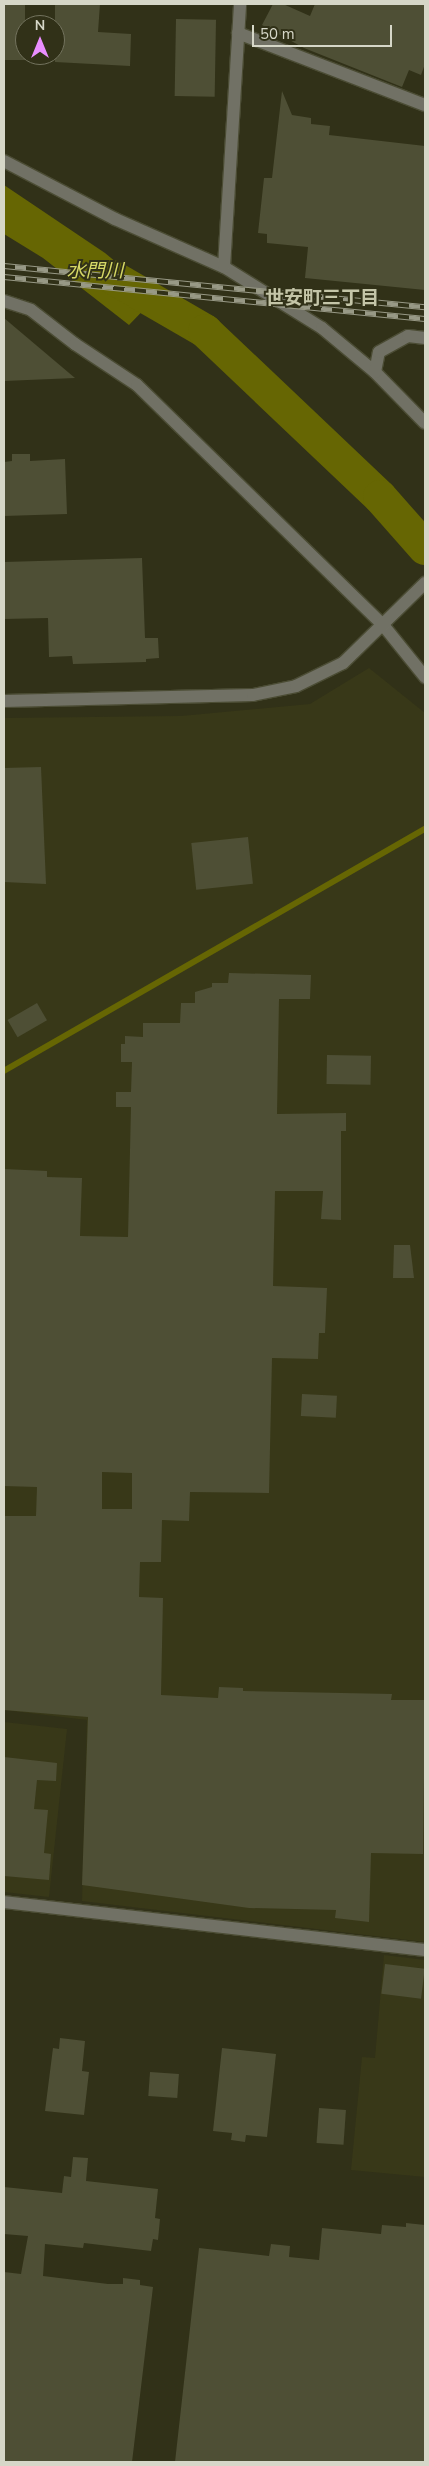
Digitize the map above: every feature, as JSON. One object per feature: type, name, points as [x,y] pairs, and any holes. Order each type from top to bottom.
[{"type":"street","points":[[224,267],[240,4]]},
{"type":"street","points":[[238,32],[425,104]]},
{"type":"street","points":[[4,161],[115,219],[224,267],[322,328],[375,372],[425,423]]},
{"type":"street","points":[[4,300],[31,310],[75,344],[137,385],[384,625],[425,677]]},
{"type":"street","points":[[375,372],[379,352],[408,336],[425,338]]},
{"type":"street","points":[[4,701],[253,695],[296,686],[343,663],[398,613],[425,583]]},
{"type":"street","points":[[4,1902],[425,1950]]},
{"type":"shaded area","points":[[369,668],[425,713],[425,1942],[82,1901],[87,1720],[4,1710],[4,718],[181,716],[310,704]]},
{"type":"shaded area","points":[[4,1722],[67,1729],[49,1897],[4,1892]]},
{"type":"shaded area","points":[[384,1955],[425,1960],[425,2177],[351,2170],[362,2057],[375,2058]]},
{"type":"water","name":"水門川","points":[[4,185],[105,253],[157,296],[129,325],[43,258],[4,234]]},
{"type":"building","points":[[4,4],[25,4],[25,15],[15,15],[15,60],[4,60]]},
{"type":"building","points":[[55,4],[100,4],[98,32],[131,34],[130,66],[65,63],[65,15],[55,15]]},
{"type":"building","points":[[273,4],[283,4],[310,16],[315,4],[425,4],[425,64],[421,75],[409,70],[402,87],[304,48],[262,25]]},
{"type":"building","points":[[176,19],[216,20],[215,97],[175,96]]},
{"type":"building","points":[[282,91],[292,115],[311,118],[311,124],[330,126],[329,135],[425,146],[425,290],[305,278],[308,247],[267,243],[267,234],[258,233],[264,178],[272,178]]},
{"type":"building","points":[[4,318],[75,378],[4,381]]},
{"type":"building","points":[[12,454],[30,454],[30,461],[65,459],[67,514],[4,516],[4,462],[12,461]]},
{"type":"building","points":[[142,558],[145,638],[158,638],[159,658],[146,659],[146,662],[73,664],[72,656],[49,657],[48,618],[4,619],[4,562]]},
{"type":"building","points":[[41,767],[46,884],[4,882],[4,768]]},
{"type":"building","points":[[248,837],[253,884],[196,890],[191,843]]},
{"type":"building","points":[[229,973],[311,975],[310,999],[279,999],[277,1114],[346,1113],[346,1131],[341,1131],[341,1220],[321,1219],[323,1191],[275,1191],[273,1286],[327,1288],[325,1333],[319,1333],[318,1359],[272,1358],[269,1493],[190,1492],[189,1521],[162,1520],[161,1562],[140,1562],[139,1597],[163,1598],[161,1695],[218,1698],[219,1687],[243,1688],[243,1691],[392,1694],[391,1700],[425,1700],[423,1854],[371,1853],[369,1922],[335,1918],[336,1910],[249,1908],[82,1885],[88,1717],[4,1710],[4,1516],[36,1516],[37,1487],[4,1486],[4,1169],[47,1171],[47,1177],[82,1178],[80,1236],[128,1237],[131,1107],[116,1107],[116,1092],[131,1092],[132,1062],[121,1062],[121,1044],[125,1044],[125,1036],[143,1037],[143,1023],[180,1023],[181,1003],[195,1003],[195,992],[212,987],[212,983],[228,983]],"holes":[[[102,1472],[132,1473],[132,1509],[102,1509]]]},
{"type":"building","points":[[37,1003],[47,1020],[18,1037],[8,1020]]},
{"type":"building","points":[[327,1055],[371,1056],[370,1085],[326,1084]]},
{"type":"building","points":[[394,1245],[410,1245],[414,1278],[393,1278]]},
{"type":"building","points":[[302,1394],[337,1396],[336,1418],[301,1416]]},
{"type":"building","points":[[4,1757],[57,1763],[56,1781],[37,1780],[34,1809],[48,1810],[44,1853],[51,1854],[49,1880],[4,1876]]},
{"type":"building","points":[[385,1964],[425,1969],[421,1999],[381,1994]]},
{"type":"building","points":[[60,2038],[85,2041],[82,2071],[89,2072],[84,2115],[45,2111],[53,2048],[59,2049]]},
{"type":"building","points":[[222,2048],[276,2054],[267,2137],[246,2135],[245,2142],[231,2140],[232,2133],[213,2131]]},
{"type":"building","points":[[150,2072],[179,2074],[177,2098],[148,2096]]},
{"type":"building","points":[[319,2108],[346,2110],[343,2145],[317,2143]]},
{"type":"building","points":[[73,2157],[88,2158],[86,2181],[158,2189],[155,2218],[160,2219],[158,2240],[153,2239],[151,2251],[84,2243],[83,2248],[45,2244],[43,2276],[108,2284],[123,2284],[123,2278],[140,2280],[140,2285],[153,2287],[132,2462],[4,2462],[4,2272],[21,2274],[28,2236],[4,2234],[4,2187],[62,2193],[64,2176],[71,2177]]},
{"type":"building","points":[[406,2223],[425,2225],[425,2462],[175,2462],[199,2248],[269,2256],[271,2244],[290,2246],[289,2257],[319,2260],[322,2228],[381,2234],[382,2225],[406,2227]]},
{"type":"waterway","name":"水門川","points":[[112,277],[205,331],[380,497],[425,548]]},
{"type":"waterway","points":[[4,1071],[425,829]]},
{"type":"railway","points":[[4,266],[425,307]]},
{"type":"railway","points":[[4,277],[425,319]]},
{"type":"district","name":"世安町三丁目","points":[[322,299]]}]
